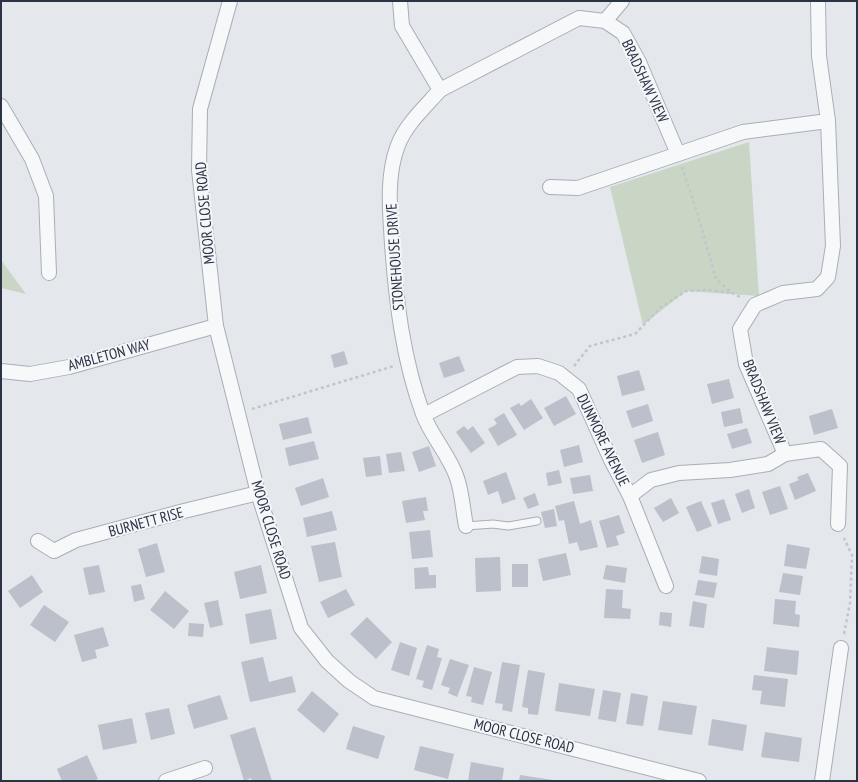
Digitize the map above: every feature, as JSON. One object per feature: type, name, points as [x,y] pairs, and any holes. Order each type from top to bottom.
[{"type":"street","name":"MOOR CLOSE ROAD","points":[[230,1],[200,109],[199,170],[216,326],[258,493],[301,628],[327,661],[349,681],[374,698],[699,781]]},
{"type":"street","points":[[400,1],[402,26],[440,90]]},
{"type":"street","points":[[605,21],[622,1]]},
{"type":"street","points":[[755,305],[783,293],[817,289],[828,277],[833,246],[828,121],[820,56],[818,1]]},
{"type":"street","name":"BRADSHAW VIEW","points":[[440,90],[579,18],[605,21],[623,33],[639,62],[678,154]]},
{"type":"street","name":"STONEHOUSE DRIVE","points":[[440,90],[408,126],[398,145],[392,165],[390,216],[395,282],[404,347],[424,415],[457,478],[466,526]]},
{"type":"street","points":[[1,106],[32,159],[46,196],[49,273]]},
{"type":"street","points":[[550,187],[578,188],[743,132],[828,121]]},
{"type":"street","name":"BRADSHAW VIEW","points":[[755,305],[740,329],[746,364],[785,454]]},
{"type":"street","name":"AMBLETON WAY","points":[[1,371],[30,374],[70,367],[216,326]]},
{"type":"street","name":"DUNMORE AVENUE","points":[[424,415],[517,367],[538,366],[558,373],[579,389],[610,460],[630,496],[666,586]]},
{"type":"street","name":"DUNMORE AVENUE","points":[[630,496],[651,480],[679,473],[730,470],[768,464],[785,454],[821,449],[840,466],[838,524]]},
{"type":"street","name":"BURNETT RISE","points":[[38,541],[54,551],[76,540],[258,493]]},
{"type":"street","points":[[822,781],[841,648]]},
{"type":"street","points":[[166,781],[205,768]]},
{"type":"lane","points":[[466,526],[493,524],[508,526],[538,521]]},
{"type":"path","points":[[678,154],[698,212],[716,279],[732,293],[755,305]]},
{"type":"path","points":[[566,379],[575,364],[590,346],[635,334],[660,308],[686,291],[707,290],[732,293]]},
{"type":"path","points":[[238,413],[408,362]]},
{"type":"path","points":[[838,524],[852,555],[850,603],[841,648]]},
{"type":"green space","points":[[749,142],[759,296],[686,291],[643,325],[610,187]]},
{"type":"green space","points":[[1,260],[26,294],[1,288]]},
{"type":"building","points":[[344,351],[348,364],[334,368],[331,355]]},
{"type":"building","points":[[459,356],[465,371],[444,378],[439,363]]},
{"type":"building","points":[[639,370],[645,390],[622,396],[617,376]]},
{"type":"building","points":[[729,379],[734,398],[712,404],[707,384]]},
{"type":"building","points":[[566,396],[576,414],[554,426],[544,408]]},
{"type":"building","points":[[531,399],[543,418],[524,430],[510,408],[519,403],[521,406]]},
{"type":"building","points":[[648,404],[653,421],[632,428],[626,411]]},
{"type":"building","points":[[740,408],[743,423],[724,427],[721,412]]},
{"type":"building","points":[[832,409],[838,428],[814,435],[809,416]]},
{"type":"building","points":[[504,413],[517,435],[498,446],[488,429],[497,424],[494,419]]},
{"type":"building","points":[[308,417],[312,433],[283,440],[279,424]]},
{"type":"building","points":[[464,426],[468,430],[473,426],[485,443],[471,453],[456,432]]},
{"type":"building","points":[[747,428],[752,443],[732,449],[727,434]]},
{"type":"building","points":[[658,432],[665,455],[642,463],[634,440]]},
{"type":"building","points":[[314,441],[319,459],[289,466],[285,448]]},
{"type":"building","points":[[579,445],[583,462],[564,467],[560,450]]},
{"type":"building","points":[[429,446],[436,466],[419,472],[412,452]]},
{"type":"building","points":[[401,452],[405,471],[389,473],[386,454]]},
{"type":"building","points":[[380,456],[382,475],[366,477],[363,458]]},
{"type":"building","points":[[559,470],[562,483],[548,486],[546,473]]},
{"type":"building","points":[[506,472],[516,499],[502,504],[498,491],[488,495],[483,481]]},
{"type":"building","points":[[808,473],[816,491],[795,500],[789,484],[799,480],[797,477]]},
{"type":"building","points":[[590,475],[593,491],[573,494],[570,478]]},
{"type":"building","points":[[323,478],[329,497],[301,506],[295,488]]},
{"type":"building","points":[[780,486],[788,509],[770,515],[762,492]]},
{"type":"building","points":[[749,489],[755,508],[742,513],[735,494]]},
{"type":"building","points":[[535,493],[539,505],[528,509],[523,498]]},
{"type":"building","points":[[426,497],[428,511],[423,511],[425,520],[406,523],[402,501]]},
{"type":"building","points":[[671,498],[679,513],[663,522],[654,508]]},
{"type":"building","points":[[724,499],[731,520],[718,524],[711,503]]},
{"type":"building","points":[[574,501],[580,524],[591,520],[598,547],[580,551],[577,542],[569,544],[564,520],[559,521],[555,506]]},
{"type":"building","points":[[701,501],[712,526],[697,532],[686,507]]},
{"type":"building","points":[[554,509],[557,526],[545,528],[541,512]]},
{"type":"building","points":[[332,511],[337,530],[307,537],[303,518]]},
{"type":"building","points":[[619,515],[625,533],[616,536],[619,545],[607,548],[599,521]]},
{"type":"building","points":[[430,530],[433,557],[412,559],[409,532]]},
{"type":"building","points":[[335,542],[342,577],[319,582],[311,546]]},
{"type":"building","points":[[157,543],[165,572],[146,577],[138,549]]},
{"type":"building","points":[[787,544],[810,548],[806,569],[784,566]]},
{"type":"building","points":[[566,553],[571,575],[543,581],[538,559]]},
{"type":"building","points":[[702,556],[719,559],[717,576],[699,573]]},
{"type":"building","points":[[500,557],[501,591],[476,592],[475,558]]},
{"type":"building","points":[[512,564],[528,564],[528,587],[512,587]]},
{"type":"building","points":[[99,565],[105,592],[89,595],[83,568]]},
{"type":"building","points":[[261,565],[267,593],[240,599],[234,572]]},
{"type":"building","points":[[606,565],[627,568],[625,583],[603,579]]},
{"type":"building","points":[[428,567],[429,575],[436,575],[436,588],[415,589],[414,568]]},
{"type":"building","points":[[783,573],[803,576],[800,595],[779,592]]},
{"type":"building","points":[[32,575],[43,592],[20,608],[8,591]]},
{"type":"building","points":[[698,580],[717,583],[714,598],[695,595]]},
{"type":"building","points":[[141,584],[145,599],[134,602],[131,586]]},
{"type":"building","points":[[346,589],[355,605],[328,618],[320,602]]},
{"type":"building","points":[[606,589],[623,590],[622,608],[631,609],[630,619],[604,618]]},
{"type":"building","points":[[165,591],[189,611],[174,629],[150,610]]},
{"type":"building","points":[[775,599],[796,601],[795,614],[800,615],[799,627],[773,624]]},
{"type":"building","points":[[218,600],[223,625],[210,628],[204,603]]},
{"type":"building","points":[[693,601],[707,604],[704,628],[689,626]]},
{"type":"building","points":[[44,605],[69,622],[55,642],[30,625]]},
{"type":"building","points":[[271,609],[277,639],[250,644],[245,614]]},
{"type":"building","points":[[660,612],[672,613],[671,627],[659,625]]},
{"type":"building","points":[[367,617],[392,642],[376,659],[350,634]]},
{"type":"building","points":[[189,623],[204,624],[203,637],[188,636]]},
{"type":"building","points":[[103,627],[109,646],[95,650],[97,658],[82,662],[74,635]]},
{"type":"building","points":[[400,642],[417,648],[409,676],[391,670]]},
{"type":"building","points":[[427,645],[439,649],[437,657],[442,658],[432,690],[422,687],[424,681],[416,679]]},
{"type":"building","points":[[767,647],[799,651],[797,675],[764,671]]},
{"type":"building","points":[[263,657],[269,682],[292,676],[296,692],[250,702],[241,662]]},
{"type":"building","points":[[450,659],[469,665],[457,697],[448,693],[450,688],[441,685]]},
{"type":"building","points":[[502,662],[520,665],[512,712],[502,710],[503,704],[495,703]]},
{"type":"building","points":[[474,667],[492,672],[483,705],[471,702],[472,697],[466,696]]},
{"type":"building","points":[[528,670],[545,673],[538,715],[528,714],[528,708],[522,707]]},
{"type":"building","points":[[754,675],[788,679],[785,707],[760,704],[762,691],[752,690]]},
{"type":"building","points":[[559,683],[595,689],[590,716],[555,711]]},
{"type":"building","points":[[603,690],[621,693],[616,722],[598,719]]},
{"type":"building","points":[[312,691],[339,714],[324,733],[297,710]]},
{"type":"building","points":[[631,693],[648,696],[643,726],[626,724]]},
{"type":"building","points":[[220,695],[228,719],[194,729],[187,705]]},
{"type":"building","points":[[663,701],[697,706],[692,735],[658,730]]},
{"type":"building","points":[[169,708],[175,734],[151,740],[145,713]]},
{"type":"building","points":[[132,718],[137,743],[103,750],[98,725]]},
{"type":"building","points":[[712,719],[747,725],[743,751],[708,745]]},
{"type":"building","points":[[353,726],[385,736],[378,759],[346,749]]},
{"type":"building","points":[[255,727],[272,781],[252,781],[251,778],[244,781],[230,735]]},
{"type":"building","points":[[765,732],[802,738],[799,762],[761,757]]},
{"type":"building","points":[[420,746],[454,754],[448,779],[414,770]]},
{"type":"building","points":[[87,755],[98,779],[94,781],[62,781],[57,769]]},
{"type":"building","points":[[471,762],[504,768],[502,781],[468,781]]},
{"type":"building","points":[[520,775],[553,780],[553,781],[519,781]]}]
